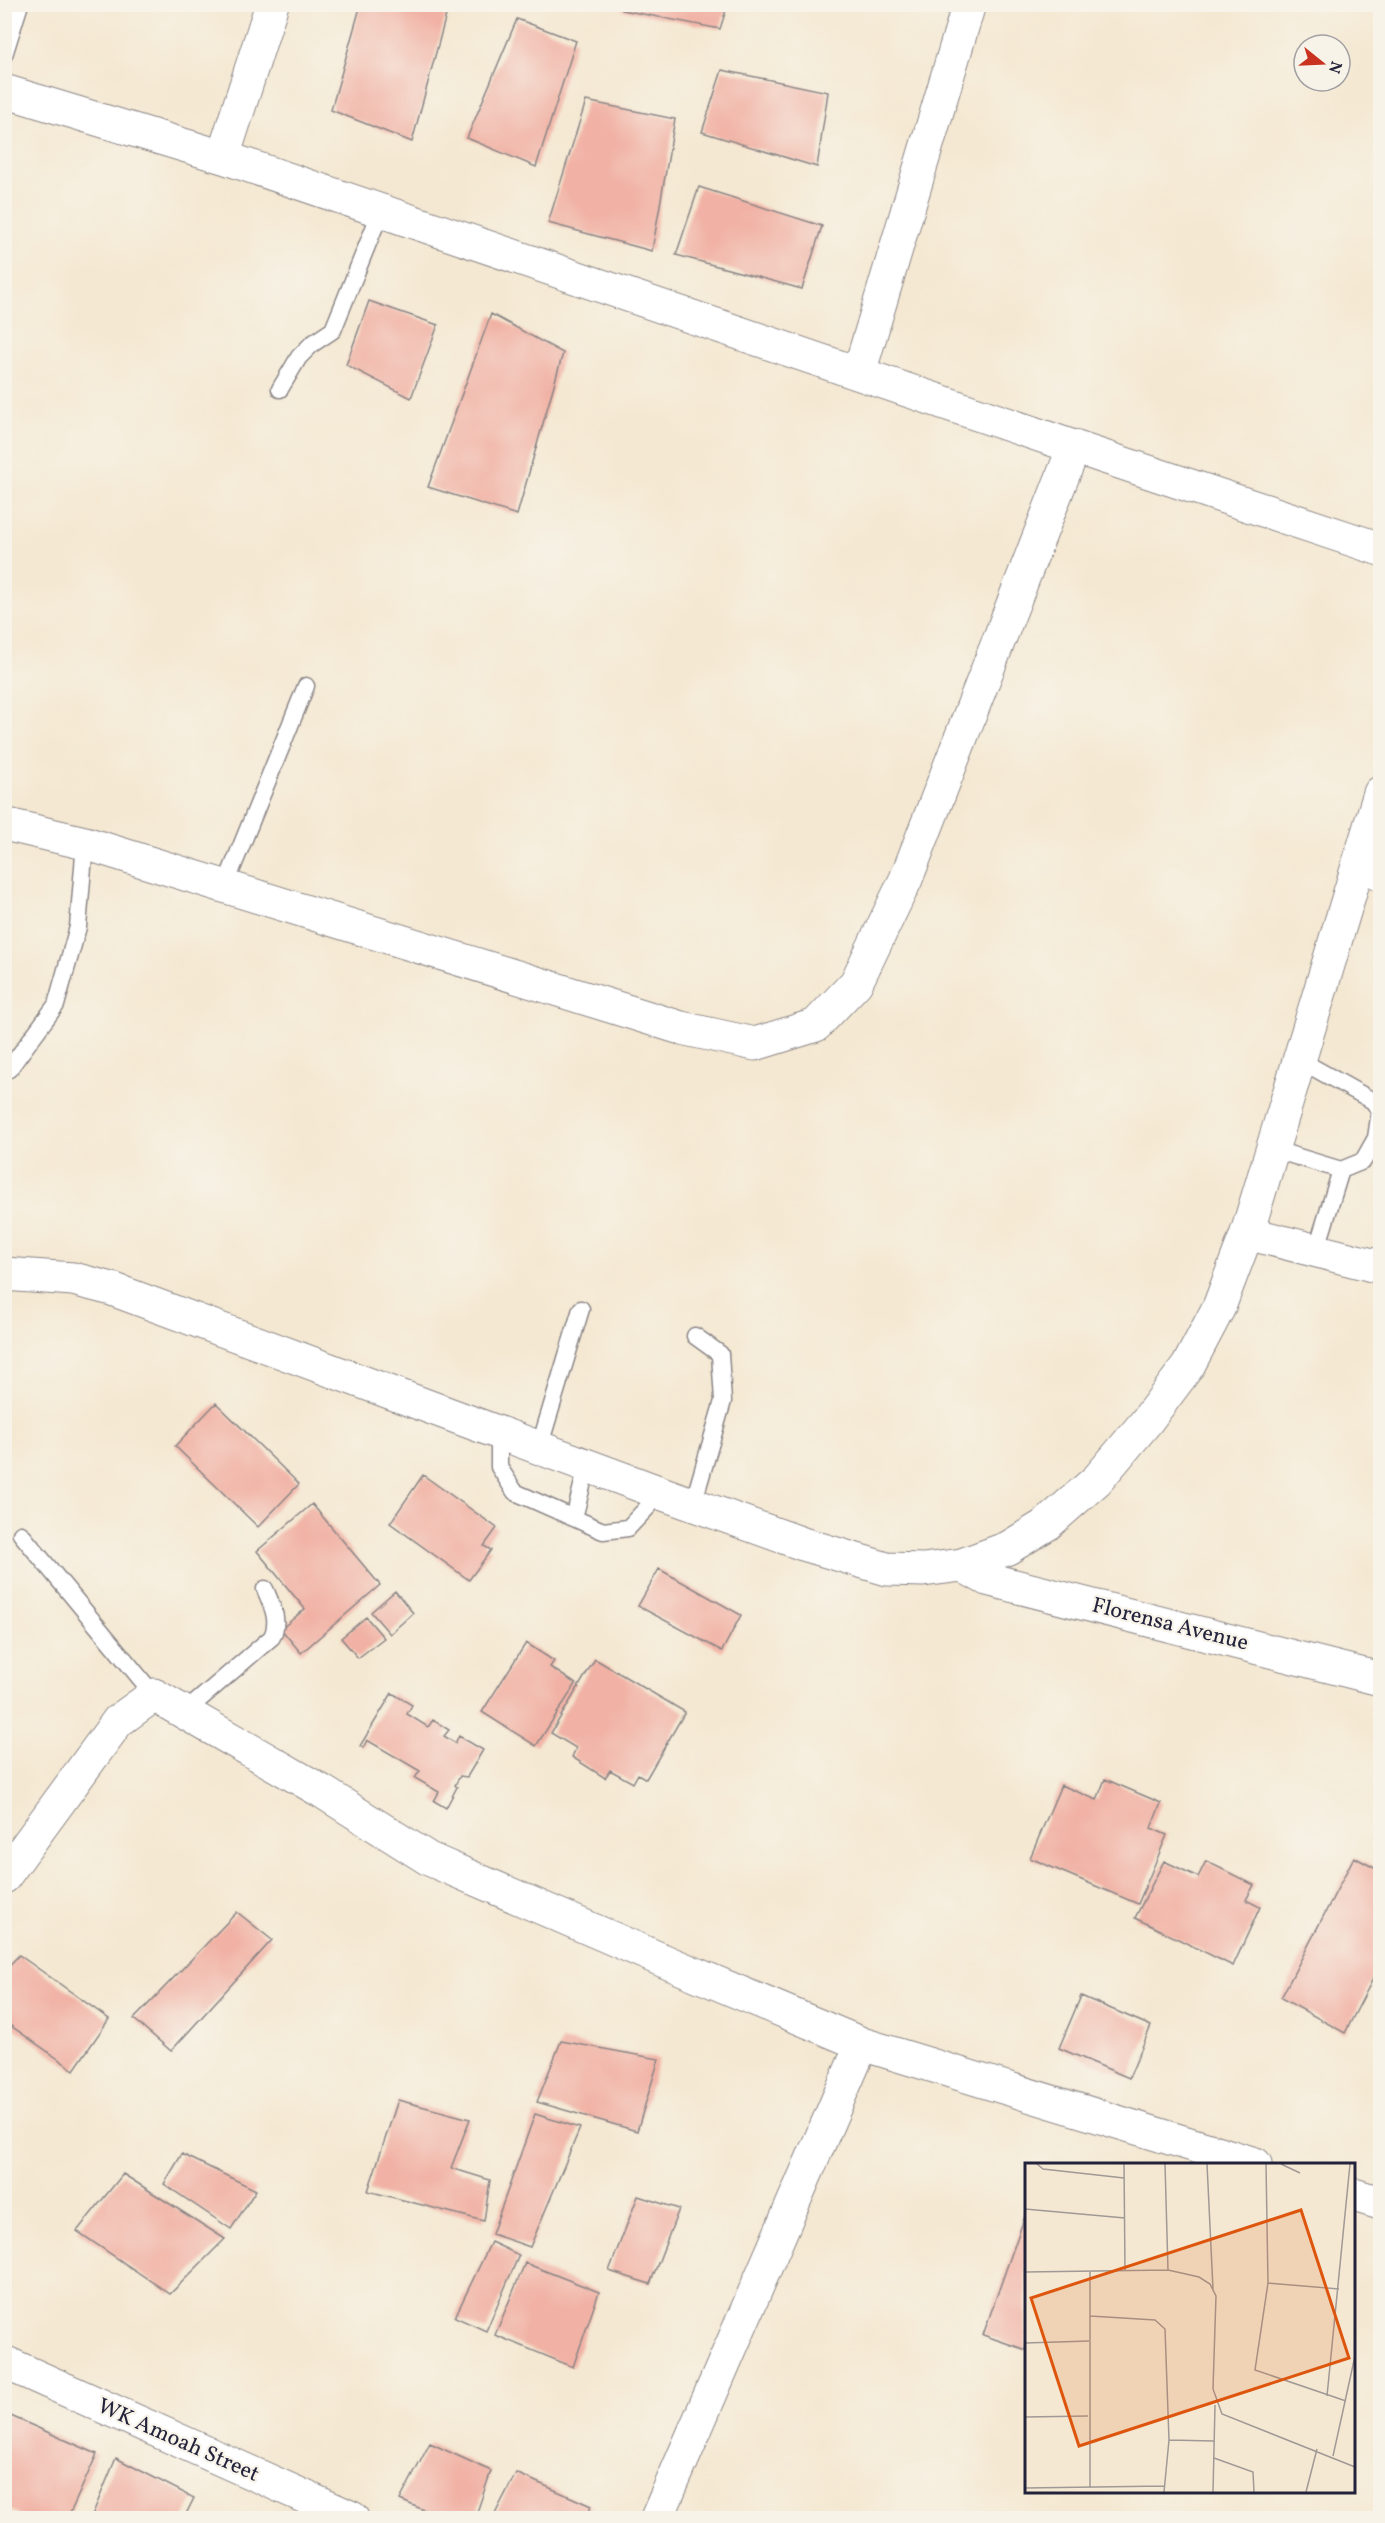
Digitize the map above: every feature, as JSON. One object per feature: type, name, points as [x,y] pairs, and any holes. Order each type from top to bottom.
[{"type":"street","points":[[223,157],[272,4]]},
{"type":"street","points":[[859,373],[969,4]]},
{"type":"street","points":[[4,91],[223,157],[1380,549]]},
{"type":"street","points":[[4,824],[85,843],[681,1028],[755,1044],[816,1025],[856,984],[906,879],[1074,447]]},
{"type":"street","points":[[4,1274],[73,1279],[112,1289],[803,1544],[887,1569],[923,1570],[962,1565],[1008,1548],[1047,1524],[1097,1480],[1146,1422],[1188,1366],[1219,1307],[1247,1233],[1298,1059],[1370,869],[1380,792]]},
{"type":"street","points":[[1247,1233],[1380,1267]]},
{"type":"street","name":"Florensa Avenue","points":[[962,1565],[987,1579],[1380,1679]]},
{"type":"street","points":[[4,1877],[118,1721],[154,1695],[186,1711],[323,1792],[429,1859],[862,2044],[1252,2163]]},
{"type":"street","points":[[657,2518],[862,2044]]},
{"type":"street","points":[[1355,2196],[1380,2203]]},
{"type":"street","name":"WK Amoah Street","points":[[4,2362],[352,2518]]},
{"type":"lane","points":[[4,55],[20,4]]},
{"type":"lane","points":[[280,389],[298,357],[333,330],[381,211]]},
{"type":"lane","points":[[225,886],[306,686]]},
{"type":"lane","points":[[4,1071],[9,1069],[56,1005],[78,927],[85,843]]},
{"type":"lane","points":[[1272,1149],[1341,1170],[1364,1161],[1376,1138],[1380,1111],[1373,1101],[1298,1059]]},
{"type":"lane","points":[[1316,1251],[1341,1170]]},
{"type":"lane","points":[[539,1448],[581,1309]]},
{"type":"lane","points":[[693,1504],[723,1401],[720,1354],[695,1336]]},
{"type":"lane","points":[[499,1433],[499,1467],[515,1492],[603,1531],[628,1528],[661,1493]]},
{"type":"lane","points":[[574,1518],[587,1466]]},
{"type":"lane","points":[[21,1534],[154,1695]]},
{"type":"lane","points":[[186,1711],[272,1636],[276,1627],[276,1617],[266,1589]]},
{"type":"building","points":[[361,4],[449,4],[412,142],[331,110]]},
{"type":"building","points":[[624,4],[728,4],[720,29],[622,10]]},
{"type":"building","points":[[517,19],[576,41],[536,167],[467,138]]},
{"type":"building","points":[[722,70],[828,92],[817,167],[702,132]]},
{"type":"building","points":[[586,101],[675,119],[652,251],[548,223]]},
{"type":"building","points":[[699,187],[822,226],[802,289],[676,255]]},
{"type":"building","points":[[369,301],[438,325],[411,398],[346,365]]},
{"type":"building","points":[[491,314],[563,353],[517,515],[428,487]]},
{"type":"building","points":[[216,1403],[299,1484],[258,1527],[175,1446]]},
{"type":"building","points":[[423,1475],[497,1528],[484,1546],[491,1550],[469,1580],[390,1523]]},
{"type":"building","points":[[312,1504],[380,1585],[301,1653],[281,1629],[305,1609],[257,1551]]},
{"type":"building","points":[[659,1569],[741,1615],[722,1651],[638,1606]]},
{"type":"building","points":[[395,1591],[413,1613],[390,1634],[371,1612]]},
{"type":"building","points":[[366,1617],[384,1638],[358,1658],[341,1638]]},
{"type":"building","points":[[526,1643],[554,1661],[550,1667],[576,1684],[536,1746],[482,1712]]},
{"type":"building","points":[[595,1659],[685,1712],[646,1779],[638,1774],[633,1783],[610,1770],[605,1778],[572,1757],[576,1748],[551,1733]]},
{"type":"building","points":[[392,1693],[412,1705],[407,1714],[428,1727],[433,1720],[449,1730],[444,1736],[455,1743],[459,1736],[483,1750],[467,1777],[460,1776],[446,1808],[434,1801],[439,1792],[415,1778],[420,1771],[367,1740],[363,1748],[360,1746]]},
{"type":"building","points":[[1105,1779],[1161,1803],[1151,1828],[1167,1835],[1138,1904],[1030,1858],[1061,1785],[1097,1800]]},
{"type":"building","points":[[1354,1857],[1380,1871],[1380,1965],[1345,2033],[1281,1998]]},
{"type":"building","points":[[1164,1861],[1198,1877],[1206,1861],[1254,1885],[1246,1900],[1260,1907],[1233,1966],[1135,1918]]},
{"type":"building","points":[[237,1912],[272,1940],[171,2051],[134,2019]]},
{"type":"building","points":[[19,1955],[109,2019],[74,2070],[4,2021],[4,1971]]},
{"type":"building","points":[[1081,1996],[1151,2026],[1129,2078],[1059,2048]]},
{"type":"building","points":[[561,2041],[659,2059],[637,2131],[537,2102]]},
{"type":"building","points":[[398,2100],[470,2119],[451,2168],[490,2180],[484,2221],[368,2191]]},
{"type":"building","points":[[535,2114],[580,2128],[530,2247],[492,2234]]},
{"type":"building","points":[[182,2154],[256,2190],[231,2229],[164,2184]]},
{"type":"building","points":[[123,2174],[225,2239],[170,2294],[77,2231]]},
{"type":"building","points":[[638,2196],[679,2209],[650,2284],[609,2271]]},
{"type":"building","points":[[1025,2216],[1025,2350],[983,2335]]},
{"type":"building","points":[[491,2242],[519,2255],[486,2331],[455,2317]]},
{"type":"building","points":[[525,2263],[599,2292],[573,2367],[495,2335]]},
{"type":"building","points":[[4,2413],[97,2454],[68,2518],[24,2518],[4,2507]]},
{"type":"building","points":[[430,2443],[491,2471],[475,2518],[443,2518],[400,2500]]},
{"type":"building","points":[[116,2458],[194,2498],[184,2518],[91,2518]]},
{"type":"building","points":[[516,2473],[591,2506],[587,2518],[493,2518]]}]
